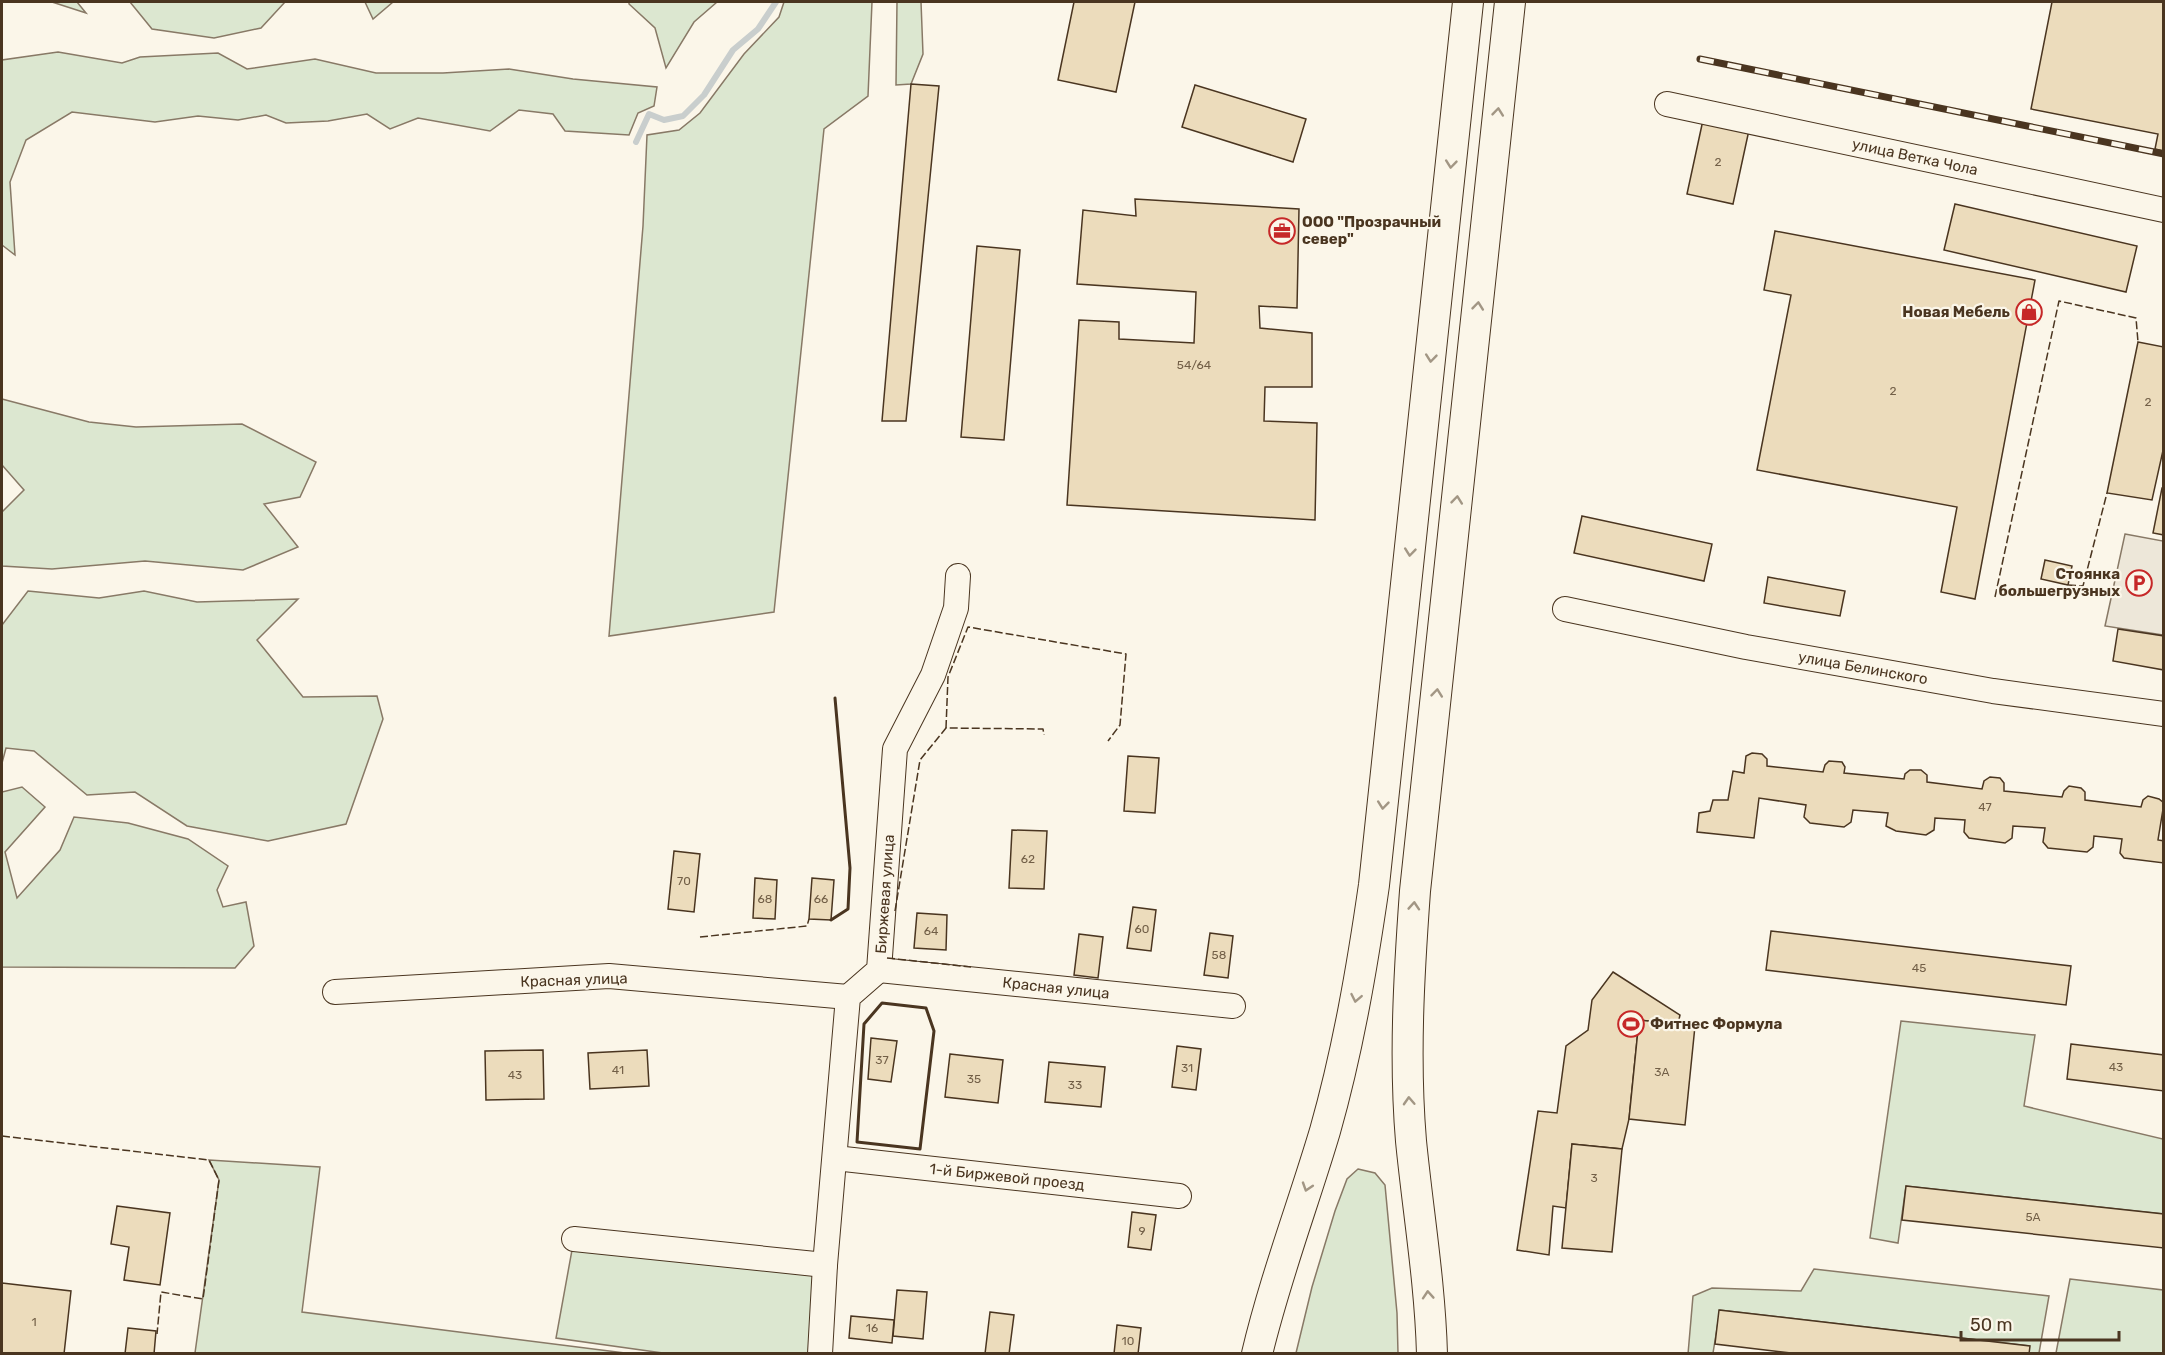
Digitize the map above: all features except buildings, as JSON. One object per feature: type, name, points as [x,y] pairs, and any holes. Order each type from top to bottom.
[{"type":"main road","points":[[1257,1353],[1267,1312],[1324,1131],[1346,1051],[1362,969],[1374,885],[1468,2]]},
{"type":"main road","points":[[1432,1353],[1425,1258],[1411,1140],[1407,1054],[1409,976],[1415,891],[1510,2]]},
{"type":"street","name":"улица Ветка Чола","points":[[1667,104],[2163,210]]},
{"type":"street","name":"Биржевая улица","points":[[848,997],[879,970],[895,749],[933,675],[956,608],[958,576]]},
{"type":"street","name":"улица Белинского","points":[[1565,609],[1746,647],[1993,691],[2163,714]]},
{"type":"street","name":"Красная улица","points":[[879,970],[1233,1006]]},
{"type":"street","name":"Красная улица","points":[[335,992],[609,976],[848,997]]},
{"type":"street","points":[[820,1353],[825,1264],[848,997]]},
{"type":"street","name":"1-й Биржевой проезд","points":[[835,1158],[1179,1196]]},
{"type":"street","points":[[574,1239],[825,1264]]},
{"type":"green space","points":[[52,2],[77,2],[86,13]]},
{"type":"green space","points":[[130,2],[285,2],[261,28],[214,38],[152,29]]},
{"type":"green space","points":[[365,2],[393,2],[373,19]]},
{"type":"green space","points":[[629,2],[717,2],[694,22],[666,68],[655,28]]},
{"type":"green space","points":[[784,2],[872,2],[868,96],[824,129],[774,612],[609,636],[643,226],[647,135],[679,130],[700,113],[744,54],[779,17]]},
{"type":"green space","points":[[897,2],[921,2],[923,54],[911,84],[896,85]]},
{"type":"green space","points":[[58,52],[122,63],[140,57],[218,53],[247,69],[315,59],[376,73],[443,73],[509,69],[573,79],[657,87],[654,106],[638,113],[629,135],[565,131],[553,114],[519,110],[490,131],[418,118],[390,129],[367,114],[328,121],[286,123],[266,115],[238,120],[198,116],[155,122],[72,112],[26,140],[10,182],[15,255],[2,245],[2,60]]},
{"type":"green space","points":[[2,399],[89,422],[136,427],[242,424],[316,462],[300,497],[264,504],[298,547],[243,570],[145,561],[52,569],[2,566],[2,512],[24,490],[2,465]]},
{"type":"green space","points":[[28,591],[99,598],[144,591],[197,602],[298,599],[257,640],[303,697],[377,696],[383,719],[346,824],[268,841],[187,826],[135,792],[87,795],[34,751],[6,748],[2,763],[2,625]]},
{"type":"green space","points":[[22,787],[45,807],[5,852],[17,898],[60,850],[74,817],[128,823],[188,839],[228,866],[217,890],[223,907],[246,902],[254,946],[235,968],[2,967],[2,792]]},
{"type":"green space","points":[[1901,1021],[2035,1035],[2024,1106],[2163,1139],[2163,1214],[1906,1186],[1898,1243],[1870,1238]]},
{"type":"green space","points":[[209,1160],[320,1167],[302,1312],[625,1353],[195,1353],[219,1180]]},
{"type":"green space","points":[[1358,1169],[1375,1173],[1385,1185],[1397,1313],[1398,1353],[1296,1353],[1312,1287],[1335,1211],[1347,1179]]},
{"type":"green space","points":[[574,1239],[825,1265],[820,1353],[670,1354],[556,1338]]},
{"type":"green space","points":[[1814,1269],[2049,1296],[2039,1353],[2029,1353],[2029,1346],[1720,1310],[1713,1353],[1688,1354],[1693,1296],[1712,1288],[1801,1291]]},
{"type":"green space","points":[[2070,1279],[2163,1290],[2163,1353],[2056,1353]]},
{"type":"shaded area","name":"Стоянка большегрузных","points":[[2125,534],[2163,541],[2163,635],[2105,626]]},
{"type":"waterway","points":[[636,142],[649,114],[664,120],[683,116],[704,95],[733,50],[758,29],[776,2]]},
{"type":"railway","points":[[1700,59],[2164,154]]},
{"type":"fence","points":[[1995,597],[2059,301],[2136,318],[2138,342]]},
{"type":"fence","points":[[2068,585],[2083,586],[2107,493]]},
{"type":"fence","points":[[946,728],[948,677],[968,627],[1126,654],[1120,725],[1108,741]]},
{"type":"fence","points":[[895,911],[920,760],[946,728],[1043,729],[1044,735]]},
{"type":"fence","points":[[700,937],[807,926],[809,919]]},
{"type":"fence","points":[[887,958],[971,967]]},
{"type":"fence","points":[[2,1136],[209,1160],[219,1180],[203,1299],[161,1292],[157,1334]]},
{"type":"wall","points":[[831,920],[848,909],[850,868],[835,698]]},
{"type":"wall","points":[[882,1003],[926,1008],[934,1031],[920,1149],[857,1142],[864,1024],[882,1003]]},
{"type":"place","name":"ООО \"Прозрачный север\"","points":[[1282,231]]},
{"type":"place","name":"Новая Мебель","points":[[2029,312]]},
{"type":"place","name":"Стоянка большегрузных","points":[[2139,583]]},
{"type":"place","name":"Фитнес Формула","points":[[1631,1024]]}]
